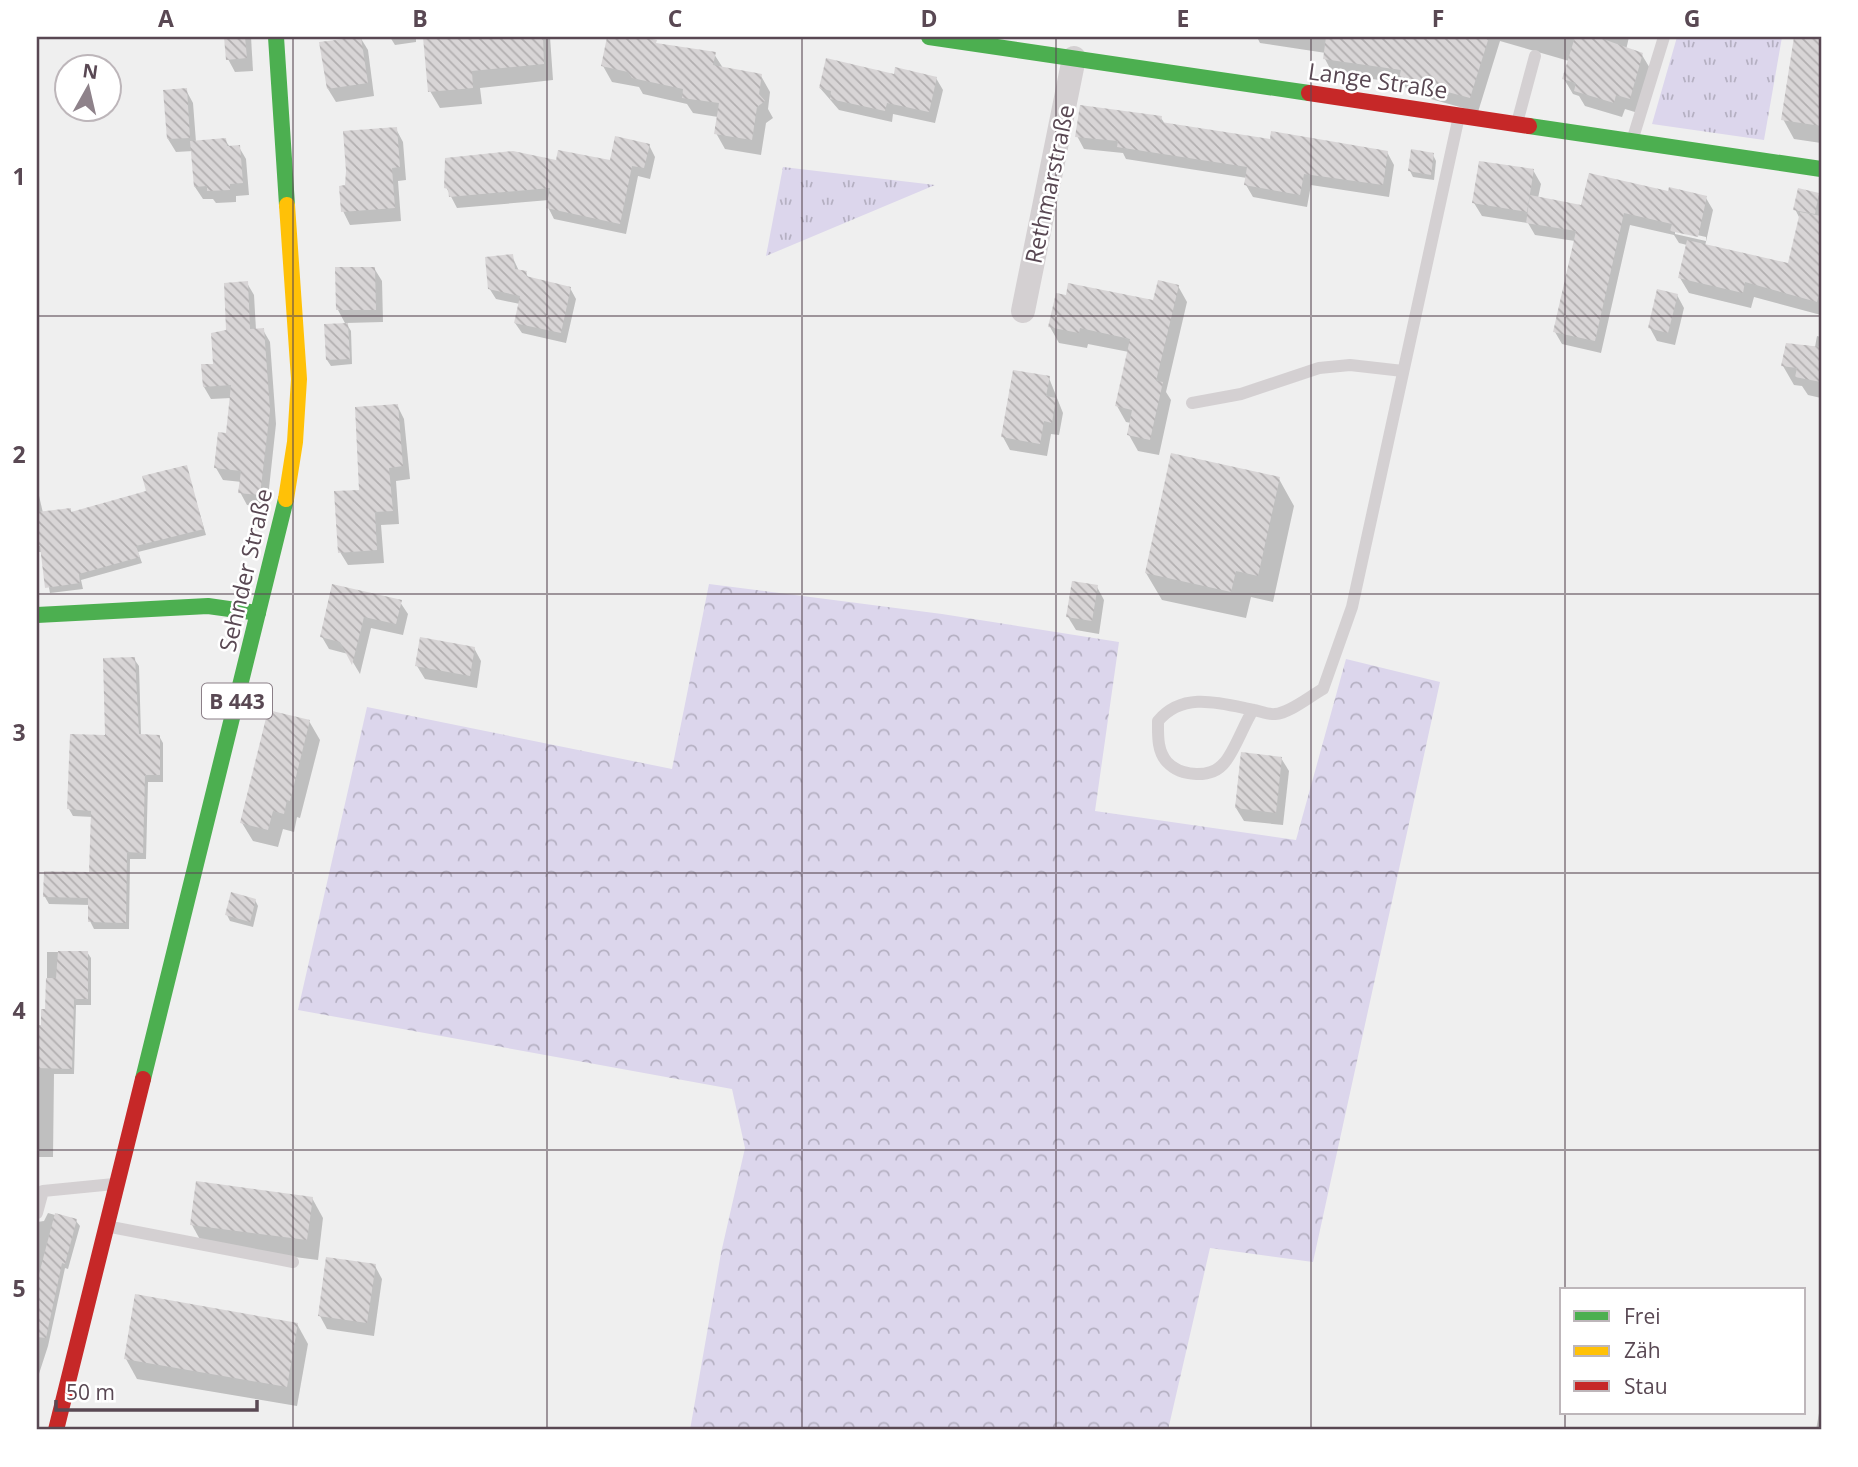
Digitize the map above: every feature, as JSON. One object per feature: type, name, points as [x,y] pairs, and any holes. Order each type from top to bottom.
[{"type":"main road","name":"Sehnder Straße","points":[[56,1430],[285,508],[295,442],[299,379],[276,37]]},
{"type":"main road","name":"Lange Straße","points":[[929,37],[1821,169]]},
{"type":"main road","points":[[37,615],[208,606],[258,613]]},
{"type":"street","name":"Rethmarstraße","points":[[1023,311],[1074,58]]},
{"type":"lane","points":[[1631,141],[1664,37]]},
{"type":"lane","points":[[1516,124],[1535,56]]},
{"type":"lane","points":[[1253,710],[1225,763],[1195,775],[1179,771],[1166,761],[1159,746],[1158,721],[1175,705],[1194,700],[1253,710],[1276,714],[1324,689],[1352,607],[1459,116]]},
{"type":"lane","points":[[1192,403],[1241,394],[1319,368],[1350,365],[1403,371]]},
{"type":"lane","points":[[37,1213],[43,1191],[118,1183]]},
{"type":"lane","points":[[107,1226],[293,1262]]},
{"type":"green space","points":[[1677,37],[1782,37],[1764,140],[1652,124]]},
{"type":"green space","points":[[783,167],[935,185],[766,256]]},
{"type":"green space","points":[[709,584],[942,614],[1119,642],[1095,811],[1296,840],[1346,659],[1440,682],[1313,1262],[1210,1248],[1168,1430],[690,1430],[721,1253],[745,1148],[732,1089],[298,1010],[367,707],[672,769]]},
{"type":"building","points":[[224,37],[245,37],[247,58],[226,60]]},
{"type":"building","points":[[361,37],[368,83],[327,89],[319,42]]},
{"type":"building","points":[[423,37],[543,37],[544,64],[472,71],[473,88],[428,92]]},
{"type":"building","points":[[607,37],[643,37],[657,40],[656,43],[716,52],[713,65],[762,74],[759,94],[765,101],[757,107],[752,140],[714,134],[719,103],[682,98],[683,89],[632,78],[628,72],[601,66]]},
{"type":"building","points":[[1326,37],[1489,37],[1470,98],[1399,79],[1401,70],[1323,59]]},
{"type":"building","points":[[1575,37],[1597,37],[1643,53],[1630,99],[1616,95],[1614,103],[1574,91],[1576,83],[1562,79]]},
{"type":"building","points":[[1794,37],[1821,37],[1821,126],[1781,120]]},
{"type":"building","points":[[826,58],[894,74],[895,67],[937,77],[929,112],[887,103],[885,111],[830,99],[831,91],[819,88]]},
{"type":"building","points":[[187,88],[190,138],[167,139],[163,90]]},
{"type":"building","points":[[1080,105],[1162,116],[1161,122],[1270,139],[1271,131],[1388,151],[1383,185],[1304,174],[1300,195],[1244,185],[1247,167],[1117,147],[1118,141],[1075,137]]},
{"type":"building","points":[[397,127],[400,167],[392,168],[395,208],[341,212],[339,186],[345,185],[346,171],[343,131]]},
{"type":"building","points":[[615,136],[650,144],[644,168],[632,166],[620,224],[546,208],[550,188],[449,197],[448,189],[444,188],[445,158],[513,151],[556,160],[558,150],[610,160]]},
{"type":"building","points":[[226,138],[227,146],[240,145],[243,183],[230,184],[230,190],[207,191],[207,186],[194,187],[190,141]]},
{"type":"building","points":[[1411,149],[1434,153],[1431,175],[1408,171]]},
{"type":"building","points":[[1479,161],[1534,169],[1527,212],[1472,203]]},
{"type":"building","points":[[1589,173],[1668,191],[1669,187],[1707,196],[1698,237],[1670,231],[1672,224],[1624,213],[1595,341],[1553,332],[1576,231],[1526,223],[1530,195],[1581,205]]},
{"type":"building","points":[[1798,188],[1819,193],[1815,214],[1793,210]]},
{"type":"building","points":[[1800,212],[1821,216],[1821,286],[1817,302],[1745,282],[1743,293],[1678,278],[1687,240],[1788,263]]},
{"type":"building","points":[[513,254],[515,269],[527,271],[526,276],[571,287],[561,333],[514,323],[520,296],[488,289],[485,257]]},
{"type":"building","points":[[335,267],[375,267],[376,310],[336,310]]},
{"type":"building","points":[[1158,280],[1179,285],[1156,381],[1163,382],[1150,440],[1127,435],[1132,410],[1115,406],[1130,339],[1080,328],[1079,333],[1048,327],[1056,293],[1066,295],[1068,283],[1153,300]]},
{"type":"building","points":[[248,281],[250,329],[264,328],[270,410],[260,495],[238,493],[241,471],[214,468],[218,432],[226,433],[231,385],[203,387],[201,364],[213,364],[211,333],[226,330],[224,283]]},
{"type":"building","points":[[1657,289],[1678,294],[1668,333],[1648,328]]},
{"type":"building","points":[[348,323],[350,359],[326,360],[324,324]]},
{"type":"building","points":[[1786,343],[1821,347],[1821,382],[1795,377],[1797,368],[1781,366]]},
{"type":"building","points":[[1013,370],[1050,376],[1046,396],[1056,398],[1052,423],[1044,421],[1040,444],[1001,437]]},
{"type":"building","points":[[398,404],[403,466],[389,468],[393,511],[375,512],[377,550],[338,553],[334,491],[359,490],[355,407]]},
{"type":"building","points":[[1171,453],[1280,477],[1258,576],[1236,571],[1231,592],[1145,573]]},
{"type":"building","points":[[187,465],[204,529],[136,546],[140,557],[79,574],[80,583],[45,588],[40,546],[37,546],[37,512],[71,508],[71,512],[146,491],[142,476]]},
{"type":"building","points":[[1072,581],[1098,585],[1092,621],[1066,617]]},
{"type":"building","points":[[332,584],[402,600],[396,624],[364,617],[352,665],[340,642],[320,637]]},
{"type":"building","points":[[420,637],[475,647],[470,676],[415,666]]},
{"type":"building","points":[[135,657],[139,734],[160,735],[160,775],[145,775],[143,853],[127,852],[126,923],[88,922],[88,898],[43,897],[44,871],[89,872],[91,811],[67,809],[70,734],[105,735],[103,658]]},
{"type":"building","points":[[268,710],[310,720],[290,801],[287,800],[284,814],[273,811],[268,830],[240,823]]},
{"type":"building","points":[[1241,752],[1282,757],[1276,813],[1235,808]]},
{"type":"building","points":[[231,892],[256,899],[250,922],[225,915]]},
{"type":"building","points":[[58,951],[88,951],[88,999],[74,999],[72,1069],[37,1068],[37,1025],[41,1025],[41,1009],[45,1009],[46,978],[56,978]]},
{"type":"building","points":[[196,1181],[313,1197],[307,1240],[190,1225]]},
{"type":"building","points":[[55,1213],[77,1219],[65,1264],[62,1263],[46,1338],[37,1337],[37,1282]]},
{"type":"building","points":[[326,1257],[376,1264],[367,1323],[318,1316]]},
{"type":"building","points":[[135,1294],[298,1323],[287,1387],[124,1359]]},
{"type":"traffic: fast","points":[[276,37],[287,205]]},
{"type":"traffic: fast","points":[[929,37],[1309,93]]},
{"type":"traffic: fast","points":[[1529,126],[1821,169]]},
{"type":"traffic: fast","points":[[143,1079],[286,499]]},
{"type":"traffic: fast","points":[[37,615],[208,606],[258,613]]},
{"type":"traffic: slow","points":[[286,499],[295,442],[299,379],[287,205]]},
{"type":"traffic: jam","points":[[1309,93],[1529,126]]},
{"type":"traffic: jam","points":[[56,1430],[143,1079]]}]
